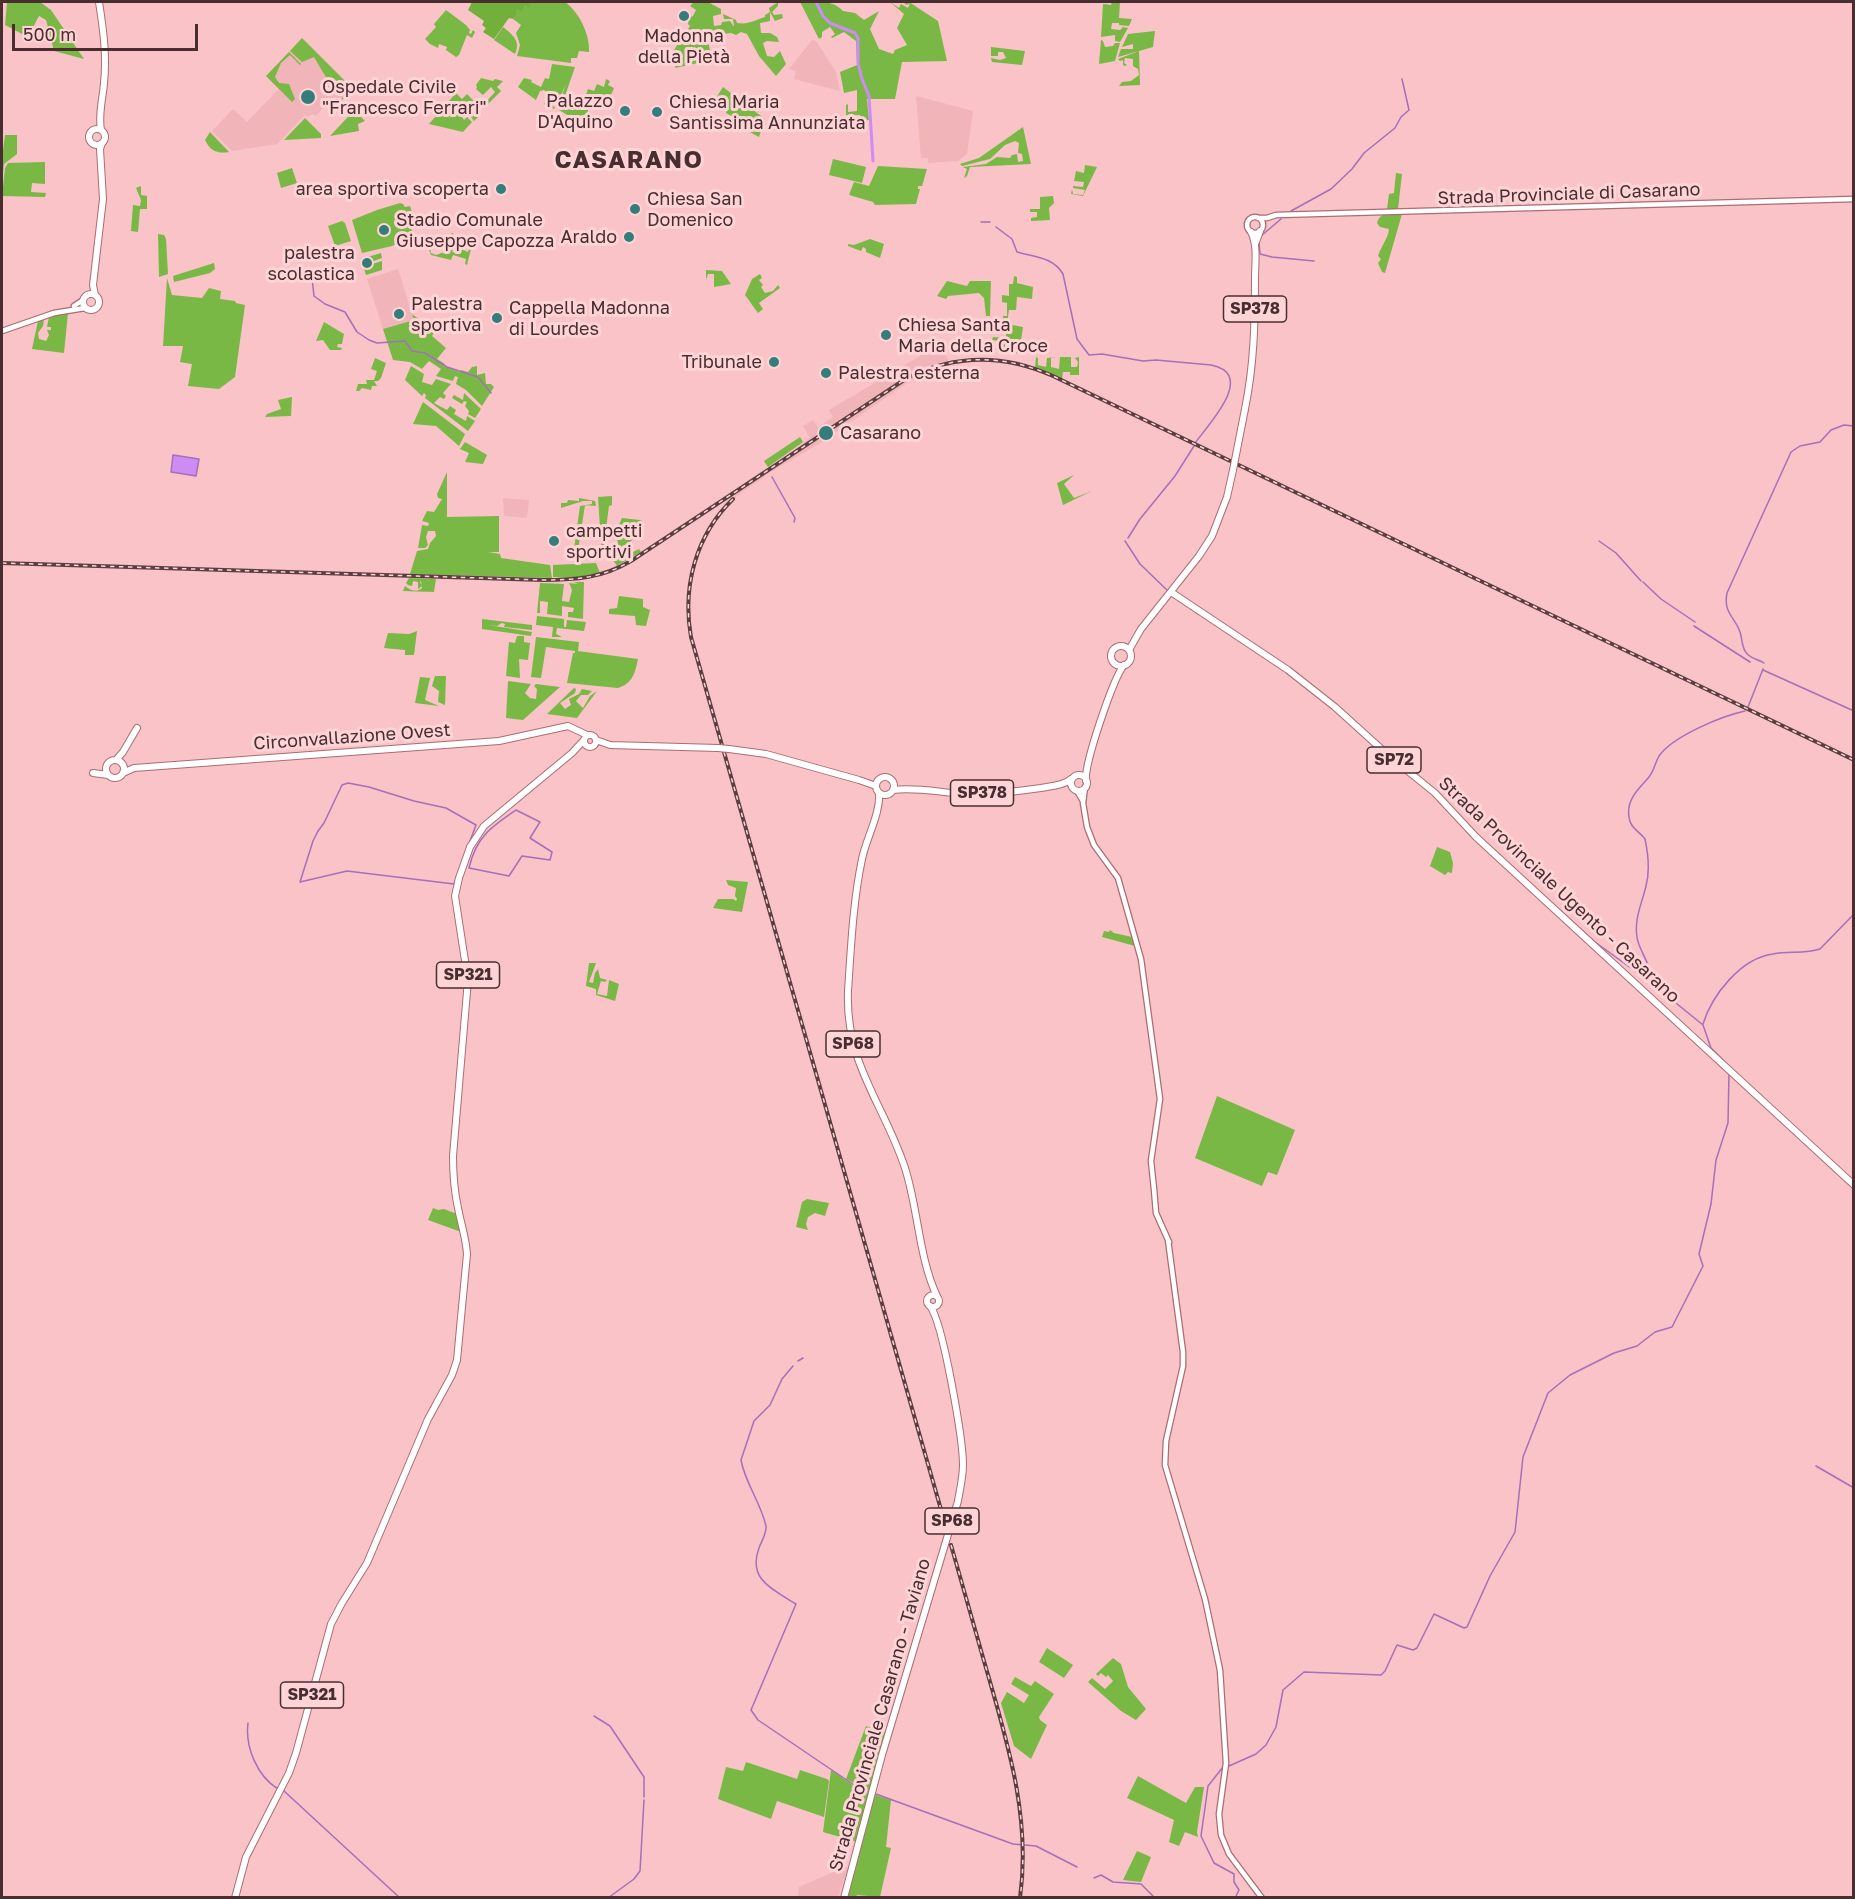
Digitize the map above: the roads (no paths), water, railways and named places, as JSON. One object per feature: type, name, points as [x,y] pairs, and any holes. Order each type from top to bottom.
[{"type":"main road","points":[[98,130],[105,56],[99,2]]},
{"type":"main road","points":[[98,130],[105,136],[98,144]]},
{"type":"main road","points":[[98,130],[90,132],[89,137],[91,142],[98,144]]},
{"type":"main road","points":[[85,308],[93,285],[104,199],[98,144]]},
{"type":"main road","name":"Strada Provinciale di Casarano","points":[[1260,218],[1284,215],[1854,199]]},
{"type":"main road","name":"Strada Provinciale di Casarano","points":[[1262,228],[1269,220],[1284,215]]},
{"type":"main road","points":[[1254,216],[1260,218],[1262,228],[1251,232],[1247,226],[1248,221],[1254,216]]},
{"type":"main road","name":"SP378","points":[[1055,786],[1074,789],[1086,784],[1088,764],[1114,683],[1116,672],[1111,658],[1112,652],[1115,648],[1127,643],[1150,618],[1188,570],[1212,536],[1221,518],[1253,367],[1255,251],[1258,234],[1262,228]]},
{"type":"main road","name":"SP378","points":[[1251,232],[1255,251]]},
{"type":"main road","points":[[2,331],[69,309],[91,310],[98,306],[99,299],[89,296],[69,309]]},
{"type":"main road","name":"Strada Provinciale Ugento - Casarano","points":[[1172,592],[1288,670],[1348,717],[1388,755],[1435,793],[1476,837],[1854,1185]]},
{"type":"main road","name":"SP378","points":[[1114,683],[1124,665],[1130,660],[1129,650],[1141,629]]},
{"type":"main road","points":[[1121,646],[1129,650]]},
{"type":"main road","points":[[1114,664],[1124,665]]},
{"type":"main road","name":"Circonvallazione Ovest","points":[[121,766],[134,768],[499,741],[568,726],[584,736]]},
{"type":"main road","points":[[96,773],[107,772],[116,778],[123,752],[137,728]]},
{"type":"main road","points":[[584,736],[585,745],[590,747]]},
{"type":"main road","name":"SP378","points":[[584,736],[593,736],[596,740],[610,745]]},
{"type":"main road","name":"SP321","points":[[235,1898],[246,1857],[289,1773],[296,1754],[331,1624],[367,1563],[428,1419],[452,1375],[457,1360],[467,1254],[466,1237],[453,1178],[468,980],[456,905],[459,878],[470,846],[484,826],[572,753],[584,736]]},
{"type":"main road","points":[[572,753],[590,747],[596,740]]},
{"type":"main road","name":"SP378","points":[[590,747],[610,745],[729,748],[766,754],[859,780],[877,783],[887,778],[909,789]]},
{"type":"main road","points":[[107,772],[108,764],[121,766]]},
{"type":"main road","name":"SP378","points":[[893,790],[909,789],[968,794],[1055,786],[1066,783],[1078,775],[1088,764]]},
{"type":"main road","points":[[1078,775],[1084,776],[1086,784],[1083,803],[1084,817],[1091,839],[1116,874],[1123,890],[1141,959],[1160,1099],[1151,1161],[1156,1213],[1170,1250],[1183,1352],[1183,1366],[1166,1441],[1165,1465],[1205,1599],[1220,1670],[1226,1763],[1219,1814],[1221,1835],[1235,1863],[1262,1898]]},
{"type":"main road","points":[[1071,779],[1083,803]]},
{"type":"main road","points":[[877,783],[882,794],[893,790],[893,782]]},
{"type":"main road","name":"Strada Provinciale Casarano - Taviano","points":[[882,794],[869,833],[858,880],[848,992],[849,1018],[852,1042],[859,1065],[904,1166],[927,1269],[937,1300],[939,1330]]},
{"type":"main road","name":"Strada Provinciale Casarano - Taviano","points":[[844,1898],[882,1755],[958,1502],[961,1484],[962,1448],[939,1330],[934,1313],[927,1302],[927,1269]]},
{"type":"main road","points":[[928,1298],[933,1295],[937,1300],[934,1307],[930,1306]]},
{"type":"waterway","points":[[816,2],[823,16],[830,23],[855,33],[858,38],[858,63],[869,96],[873,161]]},
{"type":"waterway","points":[[1291,211],[1331,189],[1352,169],[1364,153],[1395,128],[1401,117],[1409,110],[1402,79]]},
{"type":"waterway","points":[[1261,236],[1281,219]]},
{"type":"waterway","points":[[981,222],[990,222]]},
{"type":"waterway","points":[[996,227],[1012,239],[1017,252],[1049,261],[1059,268],[1063,274],[1077,339],[1089,355],[1102,354],[1143,361],[1211,365],[1224,370],[1230,378],[1230,389],[1226,400],[1195,443]]},
{"type":"waterway","points":[[1259,243],[1260,254],[1314,261]]},
{"type":"waterway","points":[[311,269],[314,296],[325,304],[345,312],[357,332],[377,343],[405,341],[412,351],[425,353],[447,367],[478,377],[491,393]]},
{"type":"waterway","points":[[1764,663],[1751,657],[1745,651],[1738,627],[1728,610],[1727,593],[1791,452],[1800,446],[1820,442],[1831,430],[1844,425],[1854,426]]},
{"type":"waterway","points":[[1128,538],[1140,519],[1175,476],[1194,446]]},
{"type":"waterway","points":[[772,477],[795,518],[794,522]]},
{"type":"waterway","points":[[1125,541],[1140,564],[1167,590]]},
{"type":"waterway","points":[[1599,541],[1616,553],[1641,581]]},
{"type":"waterway","points":[[1643,582],[1661,599],[1695,622]]},
{"type":"waterway","points":[[1190,608],[1198,614]]},
{"type":"waterway","points":[[1694,626],[1750,662]]},
{"type":"waterway","points":[[1748,707],[1763,669]]},
{"type":"waterway","points":[[1763,670],[1854,711]]},
{"type":"waterway","points":[[1649,981],[1650,971],[1638,942],[1636,930],[1637,917],[1647,880],[1648,856],[1645,839],[1630,821],[1629,805],[1634,795],[1651,775],[1659,756],[1675,741],[1724,717],[1745,711]]},
{"type":"waterway","points":[[348,783],[446,808],[476,825],[454,884],[347,871],[300,882],[313,841],[342,785],[348,783]]},
{"type":"waterway","points":[[516,810],[540,822],[530,838],[552,852],[550,860],[522,856],[509,876],[469,868],[480,841],[499,822],[516,810]]},
{"type":"waterway","points":[[1540,892],[1595,942],[1703,1025],[1711,1048],[1730,1067]]},
{"type":"waterway","points":[[1703,1024],[1713,1001],[1739,970],[1761,957],[1820,949],[1854,914]]},
{"type":"waterway","points":[[1229,1766],[1256,1754],[1266,1745],[1276,1727],[1283,1690],[1304,1672],[1381,1675],[1397,1645],[1413,1650],[1417,1648],[1434,1614],[1464,1628],[1467,1627],[1490,1576],[1515,1532],[1523,1457],[1548,1393],[1570,1375],[1614,1353],[1637,1346],[1655,1332],[1672,1327],[1703,1266],[1699,1254],[1711,1204],[1716,1160],[1728,1123],[1729,1073]]},
{"type":"waterway","points":[[798,1361],[803,1358]]},
{"type":"waterway","points":[[793,1366],[782,1379],[770,1405],[754,1421],[741,1460],[766,1526],[756,1559],[760,1576],[771,1589],[796,1604],[751,1710],[758,1720],[857,1787],[869,1792]]},
{"type":"waterway","points":[[1816,1466],[1854,1488]]},
{"type":"waterway","points":[[594,1716],[610,1726],[644,1777],[644,1797]]},
{"type":"waterway","points":[[248,1723],[248,1742],[258,1769],[278,1789]]},
{"type":"waterway","points":[[1223,1767],[1208,1786],[1201,1836],[1214,1863],[1234,1874],[1234,1882],[1239,1890],[1235,1898]]},
{"type":"waterway","points":[[284,1791],[400,1898]]},
{"type":"waterway","points":[[876,1794],[1013,1844],[1036,1846],[1077,1867]]},
{"type":"waterway","points":[[608,1898],[634,1879],[640,1871],[644,1800]]},
{"type":"waterway","points":[[1094,1878],[1101,1875],[1113,1882],[1141,1884],[1155,1898]]},
{"type":"railway","points":[[2,563],[543,580],[588,577],[610,571],[631,561],[907,378],[943,364],[961,361],[998,361],[1035,369],[1053,376],[1854,760]]},
{"type":"railway","points":[[733,499],[710,529],[695,562],[689,599],[691,637],[946,1527]]},
{"type":"railway","points":[[951,1545],[1002,1725],[1015,1782],[1022,1839],[1023,1868],[1020,1898]]},
{"type":"place","name":"Madonna della Pietà","points":[[684,16]]},
{"type":"place","name":"Ospedale Civile \"Francesco Ferrari\"","points":[[308,97]]},
{"type":"place","name":"Palazzo D'Aquino","points":[[625,111]]},
{"type":"place","name":"Chiesa Maria Santissima Annunziata","points":[[657,112]]},
{"type":"place","name":"area sportiva scoperta","points":[[501,189]]},
{"type":"place","name":"Chiesa San Domenico","points":[[635,209]]},
{"type":"place","name":"Stadio Comunale Giuseppe Capozza","points":[[384,230]]},
{"type":"place","name":"Araldo","points":[[629,237]]},
{"type":"place","name":"palestra scolastica","points":[[367,263]]},
{"type":"place","name":"Palestra sportiva","points":[[399,314]]},
{"type":"place","name":"Cappella Madonna di Lourdes","points":[[497,318]]},
{"type":"place","name":"Chiesa Santa Maria della Croce","points":[[886,335]]},
{"type":"place","name":"Tribunale","points":[[774,362]]},
{"type":"place","name":"Palestra esterna","points":[[826,373]]},
{"type":"place","name":"Casarano","points":[[826,433]]},
{"type":"place","name":"campetti sportivi","points":[[554,541]]},
{"type":"district","name":"CASARANO","points":[[629,160]]}]
